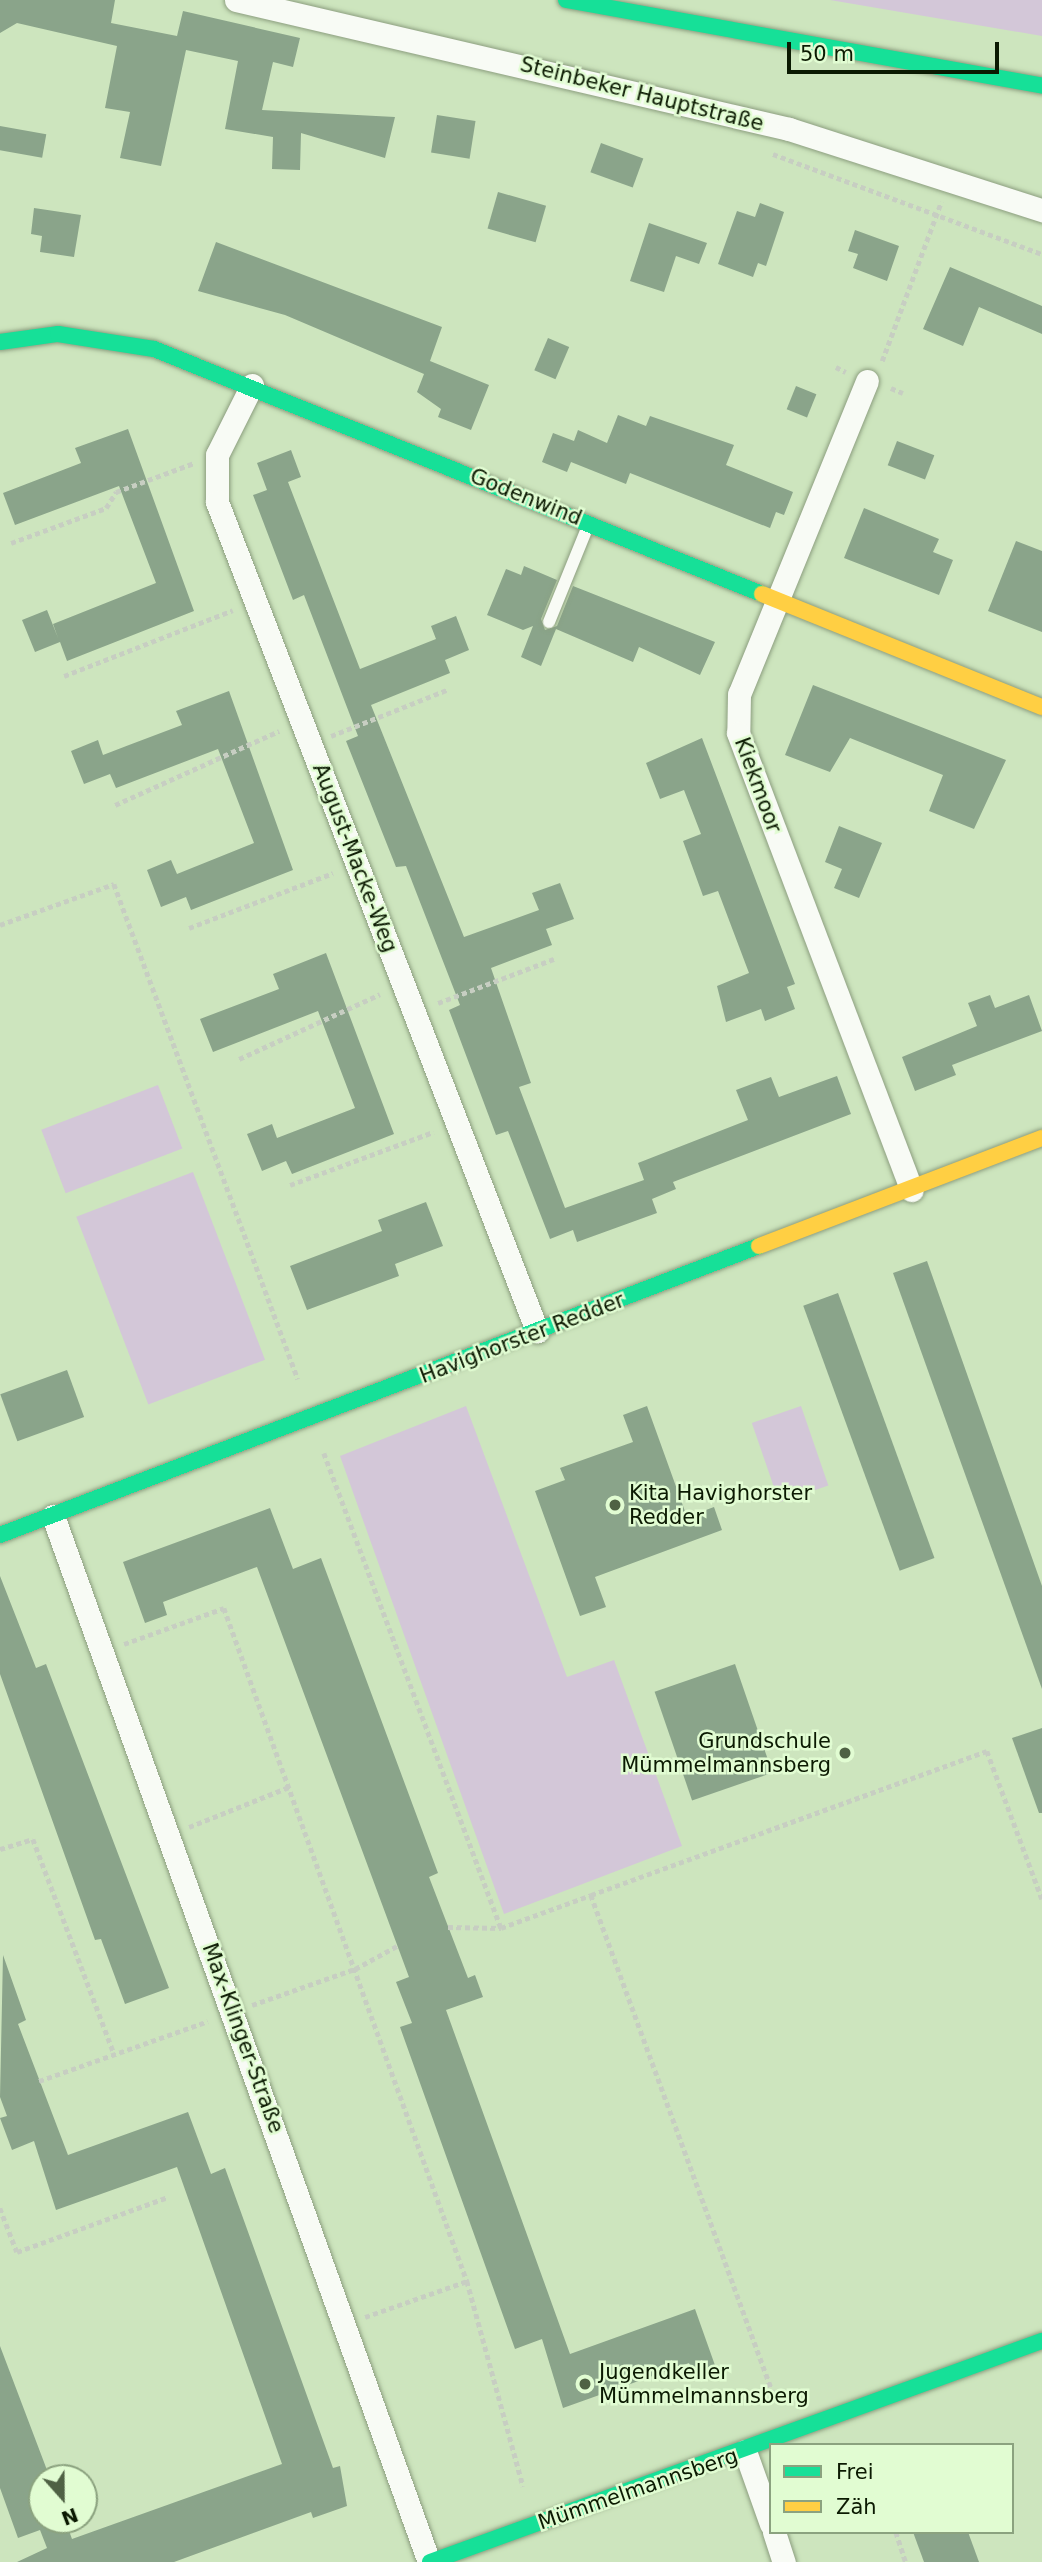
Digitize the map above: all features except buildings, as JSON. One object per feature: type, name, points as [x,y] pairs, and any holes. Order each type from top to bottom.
[{"type":"street","name":"Steinbeker Hauptstraße","points":[[236,0],[776,126],[950,177],[1042,210]]},
{"type":"street","points":[[566,0],[1042,86]]},
{"type":"street","name":"Godenwind","points":[[0,342],[58,334],[103,337],[252,385],[1042,707]]},
{"type":"street","name":"Kiekmoor","points":[[867,381],[775,598],[739,694],[738,733],[912,1190]]},
{"type":"street","name":"August-Macke-Weg","points":[[252,385],[218,455],[218,502],[537,1331]]},
{"type":"street","name":"Havighorster Redder","points":[[0,1535],[912,1190],[1042,1138]]},
{"type":"street","name":"Max-Klinger-Straße","points":[[52,1516],[105,1651],[430,2562]]},
{"type":"street","name":"Mümmelmannsberg","points":[[430,2562],[1042,2342]]},
{"type":"street","points":[[744,2451],[769,2519]]},
{"type":"street","points":[[775,2534],[784,2562]]},
{"type":"lane","points":[[548,622],[590,523]]},
{"type":"path","points":[[761,150],[937,212],[1042,254]]},
{"type":"path","points":[[867,381],[886,355],[950,177]]},
{"type":"path","points":[[11,543],[106,508],[116,492],[218,455]]},
{"type":"path","points":[[64,676],[257,601]]},
{"type":"path","points":[[116,805],[204,769],[217,754],[307,733],[450,689]]},
{"type":"path","points":[[189,928],[357,864]]},
{"type":"path","points":[[0,925],[114,884],[298,1379]]},
{"type":"path","points":[[414,1012],[554,959]]},
{"type":"path","points":[[239,1059],[404,985]]},
{"type":"path","points":[[290,1185],[456,1123]]},
{"type":"path","points":[[324,1453],[501,1928]]},
{"type":"path","points":[[105,1651],[224,1608],[467,2281],[523,2486]]},
{"type":"path","points":[[448,1927],[501,1928],[988,1751],[1042,1899]]},
{"type":"path","points":[[170,1834],[289,1787]]},
{"type":"path","points":[[0,1849],[33,1839],[114,2053]]},
{"type":"path","points":[[591,1895],[774,2396]]},
{"type":"path","points":[[0,2208],[18,2252],[168,2197]]},
{"type":"path","points":[[344,2324],[467,2281]]},
{"type":"path","points":[[897,2534],[906,2562]]},
{"type":"shaded area","points":[[830,0],[1042,0],[1042,36]]},
{"type":"shaded area","points":[[158,1085],[182,1148],[66,1193],[41,1130]]},
{"type":"shaded area","points":[[193,1172],[265,1360],[148,1404],[76,1217]]},
{"type":"shaded area","points":[[466,1406],[567,1677],[614,1660],[682,1846],[504,1914],[340,1456]]},
{"type":"shaded area","points":[[801,1406],[828,1485],[779,1502],[752,1423]]},
{"type":"traffic: fast","points":[[566,0],[1042,86]]},
{"type":"traffic: fast","points":[[0,342],[58,334],[154,349],[762,594]]},
{"type":"traffic: fast","points":[[0,1535],[759,1246]]},
{"type":"traffic: fast","points":[[430,2562],[1042,2341]]},
{"type":"traffic: slow","points":[[762,594],[1042,707]]},
{"type":"traffic: slow","points":[[759,1246],[1042,1138]]},
{"type":"place","name":"Kita Havighorster Redder","points":[[615,1505]]},
{"type":"place","name":"Grundschule Mümmelmannsberg","points":[[845,1753]]},
{"type":"place","name":"Jugendkeller Mümmelmannsberg","points":[[585,2384]]}]
